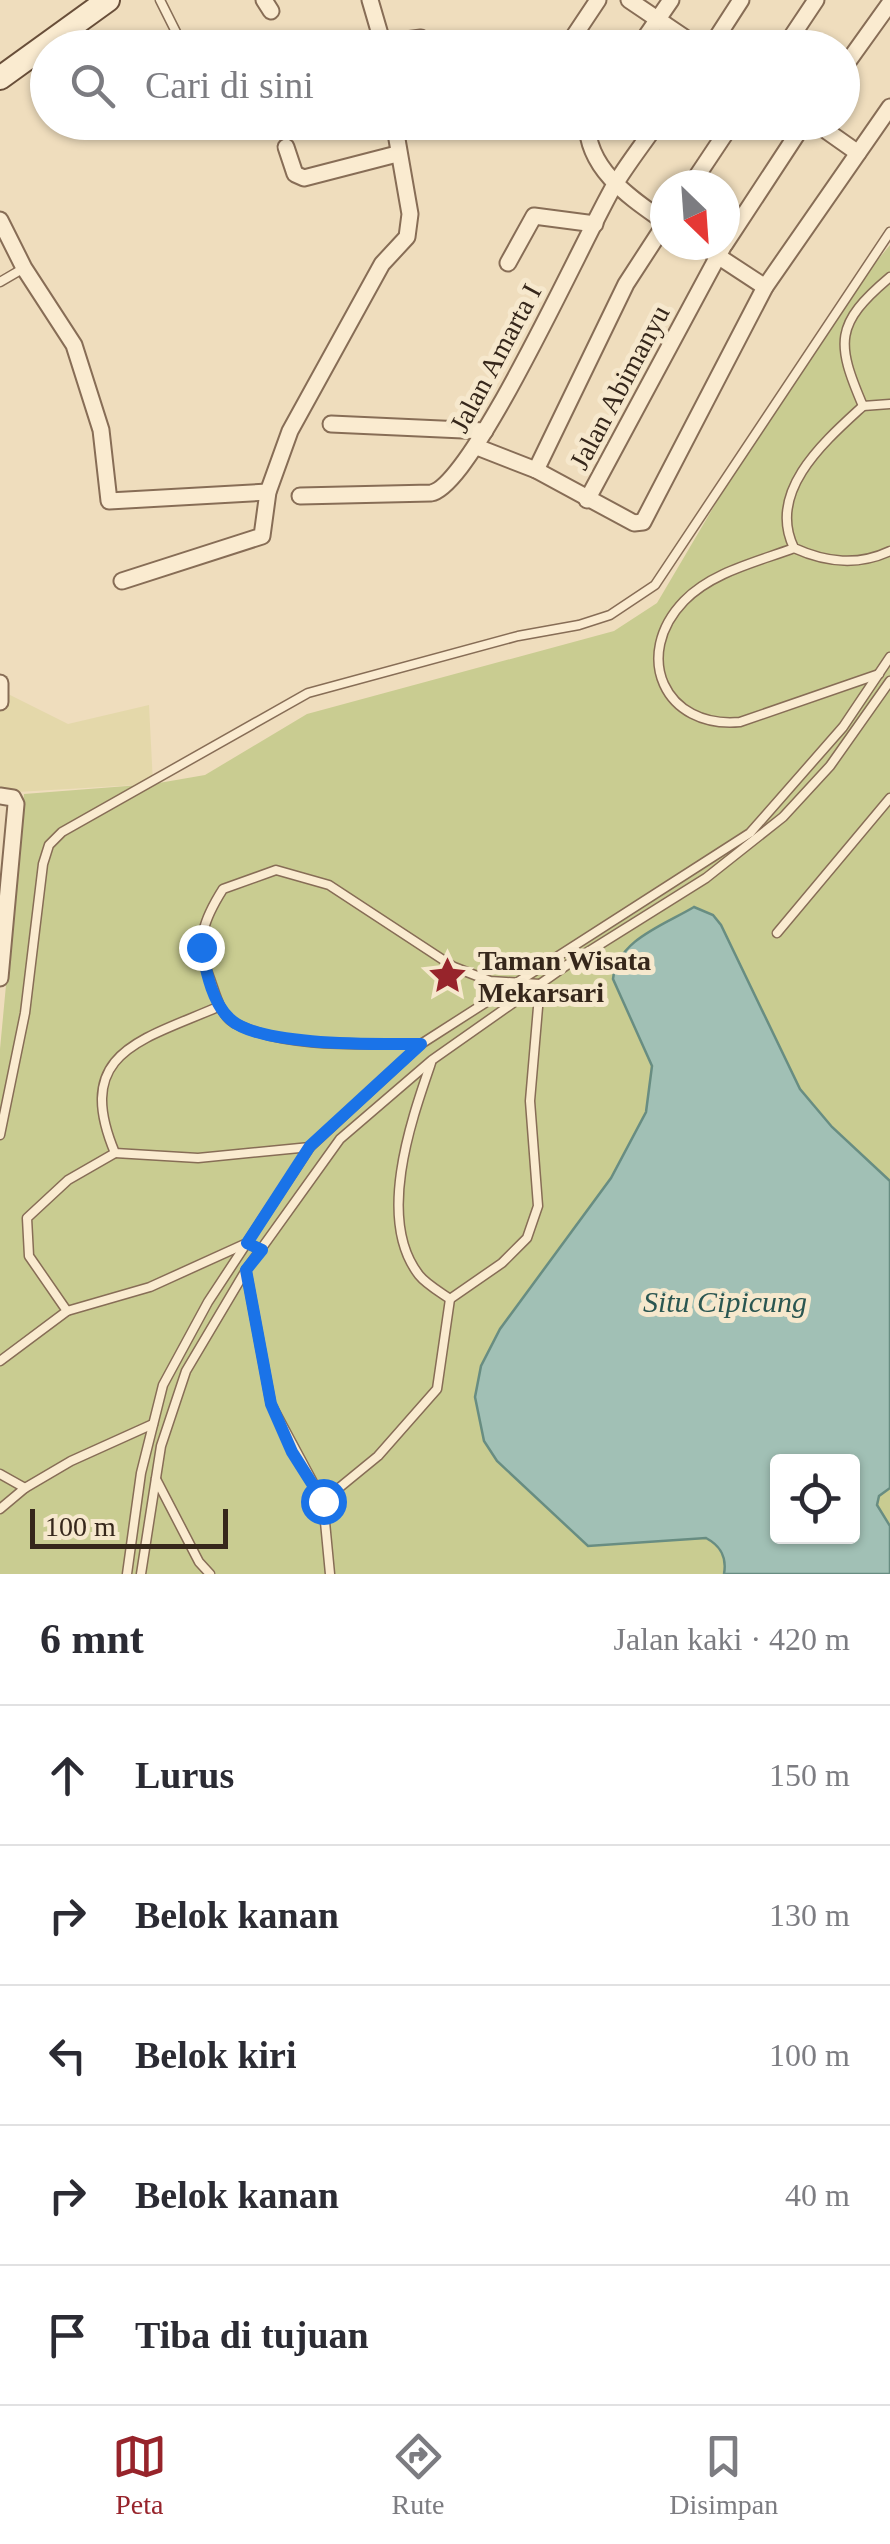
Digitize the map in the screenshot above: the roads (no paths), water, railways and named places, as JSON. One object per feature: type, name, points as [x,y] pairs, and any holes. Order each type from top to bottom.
[{"type":"street","points":[[66,30],[108,0]]},
{"type":"street","points":[[370,0],[379,30]]},
{"type":"street","points":[[578,30],[598,0]]},
{"type":"street","points":[[629,0],[673,30]]},
{"type":"street","points":[[651,30],[671,0]]},
{"type":"street","points":[[722,30],[741,0]]},
{"type":"street","points":[[796,30],[816,0]]},
{"type":"street","points":[[860,45],[890,4]]},
{"type":"street","points":[[0,78],[30,56]]},
{"type":"street","points":[[476,448],[536,470],[634,523],[644,522],[765,286],[890,108]]},
{"type":"street","points":[[122,581],[257,541],[268,492],[290,430],[382,264],[407,237],[410,214],[396,140]]},
{"type":"street","points":[[590,140],[614,186],[650,212]]},
{"type":"street","name":"Jalan Amarta I","points":[[300,496],[440,492],[476,448],[614,186],[646,140]]},
{"type":"street","points":[[701,170],[721,140]]},
{"type":"street","name":"Jalan Abimanyu","points":[[740,221],[793,140]]},
{"type":"street","points":[[840,140],[858,153]]},
{"type":"street","points":[[286,146],[295,174],[304,178],[397,154]]},
{"type":"street","points":[[508,264],[534,216],[595,224]]},
{"type":"street","points":[[0,220],[24,268],[74,345],[101,430],[110,501],[268,492]]},
{"type":"street","points":[[536,470],[626,284],[650,246]]},
{"type":"street","name":"Jalan Abimanyu","points":[[587,500],[716,260]]},
{"type":"street","points":[[736,260],[765,286]]},
{"type":"street","points":[[331,424],[485,431]]},
{"type":"street","points":[[0,684],[0,702]]},
{"type":"street","points":[[0,796],[14,798],[16,804],[6,855],[0,974]]},
{"type":"lane","points":[[160,0],[175,30]]},
{"type":"lane","points":[[0,1135],[25,1013],[43,864],[49,844],[62,832],[308,693],[518,636],[579,625],[610,615],[643,594],[654,585],[890,232]]},
{"type":"lane","points":[[0,282],[24,268]]},
{"type":"lane","points":[[864,406],[842,355],[851,317],[890,277]]},
{"type":"lane","points":[[794,548],[788,535],[787,512],[804,464],[864,406],[890,404]]},
{"type":"lane","points":[[881,674],[740,722],[706,724],[690,715],[667,691],[657,660],[664,625],[706,583],[794,548],[863,563],[890,551]]},
{"type":"lane","points":[[127,1574],[141,1473],[163,1385],[208,1302],[310,1146],[421,1044],[750,833],[801,780],[890,657]]},
{"type":"lane","points":[[141,1574],[161,1446],[186,1371],[246,1270],[340,1140],[432,1060],[540,984],[706,878],[783,817],[830,766],[890,681]]},
{"type":"lane","points":[[777,933],[890,798]]},
{"type":"lane","points":[[421,1044],[310,1044],[232,1022],[220,1006],[205,967],[202,925],[223,889],[276,870],[329,885],[454,967],[510,984],[540,984]]},
{"type":"lane","points":[[323,1501],[378,1456],[437,1388],[450,1299],[502,1263],[527,1238],[538,1206],[530,1101],[540,984]]},
{"type":"lane","points":[[115,1153],[100,1091],[106,1070],[126,1050],[220,1006]]},
{"type":"lane","points":[[432,1060],[408,1128],[398,1196],[402,1237],[418,1275],[450,1299]]},
{"type":"lane","points":[[67,1312],[29,1256],[28,1218],[68,1180],[115,1153],[198,1158],[310,1146]]},
{"type":"lane","points":[[0,1361],[67,1312],[150,1287],[247,1243],[262,1250]]},
{"type":"lane","points":[[246,1270],[271,1404],[292,1452],[323,1501],[330,1574]]},
{"type":"lane","points":[[0,1509],[25,1488],[71,1460],[153,1424]]},
{"type":"lane","points":[[0,1474],[25,1488]]},
{"type":"lane","points":[[156,1479],[199,1562],[210,1574]]},
{"type":"water","name":"Situ Cipicung","points":[[694,907],[713,915],[800,1089],[832,1127],[890,1181],[890,1488],[879,1496],[877,1505],[890,1526],[890,1574],[724,1574],[722,1553],[706,1538],[588,1546],[497,1461],[484,1441],[475,1397],[481,1366],[500,1329],[611,1178],[646,1112],[652,1066],[613,979],[623,954],[656,927]]},
{"type":"place","name":"Taman Wisata Mekarsari","points":[[448,976]]}]
